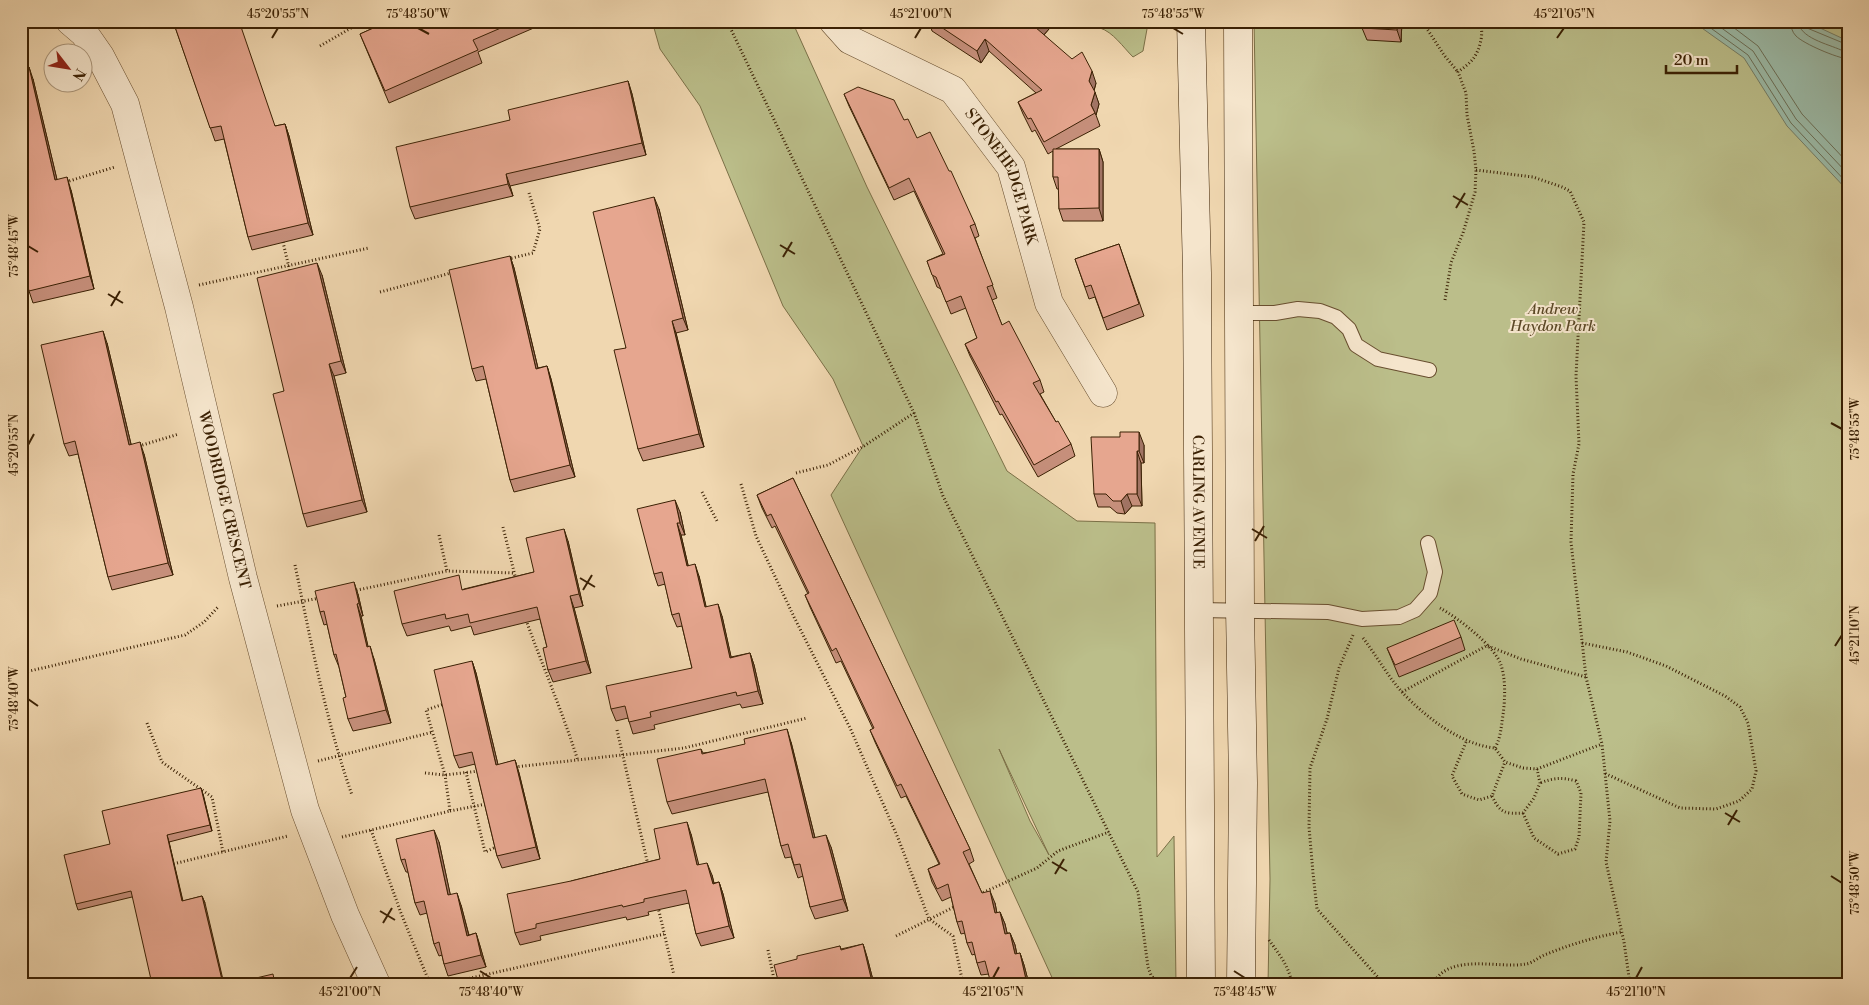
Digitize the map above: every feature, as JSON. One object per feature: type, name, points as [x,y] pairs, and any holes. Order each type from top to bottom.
[{"type":"main road","name":"WOODRIDGE CRESCENT","points":[[70,21],[84,33],[100,56],[125,104],[175,290],[243,578],[303,801],[345,915],[376,984]]},
{"type":"main road","name":"STONEHEDGE PARK","points":[[833,21],[850,40],[953,90],[1010,167],[1049,304],[1103,393]]},
{"type":"main road","name":"CARLING AVENUE","points":[[1191,21],[1197,273],[1201,984]]},
{"type":"main road","points":[[1238,21],[1238,313],[1243,783],[1241,984]]},
{"type":"lane","points":[[1238,313],[1275,313],[1298,309],[1320,311],[1336,318],[1349,329],[1356,345],[1378,359],[1429,370]]},
{"type":"lane","points":[[1198,610],[1328,612],[1362,619],[1399,617],[1416,610],[1430,592],[1435,572],[1428,543]]},
{"type":"path","points":[[320,46],[363,21]]},
{"type":"path","points":[[726,21],[914,413],[943,496],[1138,892],[1148,967],[1150,975],[1158,984]]},
{"type":"path","points":[[1422,21],[1444,55],[1458,72],[1466,93],[1467,115],[1476,170],[1475,192],[1463,234],[1451,262],[1445,300]]},
{"type":"path","points":[[1458,72],[1473,60],[1479,48],[1481,25],[1479,21]]},
{"type":"path","points":[[64,182],[116,167]]},
{"type":"path","points":[[1476,170],[1533,178],[1562,187],[1570,192],[1576,201],[1584,222],[1576,376],[1579,444],[1573,474],[1571,542],[1586,677],[1602,744],[1610,820],[1606,862],[1630,984]]},
{"type":"path","points":[[506,260],[533,253],[540,229],[529,193]]},
{"type":"path","points":[[283,242],[290,274]]},
{"type":"path","points":[[175,290],[369,248]]},
{"type":"path","points":[[380,292],[452,273]]},
{"type":"path","points":[[796,473],[828,465],[864,446],[914,413]]},
{"type":"path","points":[[137,447],[179,434]]},
{"type":"path","points":[[741,484],[756,536],[851,730],[898,838],[929,919],[953,936],[963,984]]},
{"type":"path","points":[[702,492],[717,521]]},
{"type":"path","points":[[503,528],[516,582]]},
{"type":"path","points":[[439,535],[447,571]]},
{"type":"path","points":[[295,565],[314,661],[338,755],[352,796]]},
{"type":"path","points":[[351,592],[447,571],[514,573]]},
{"type":"path","points":[[276,606],[322,598]]},
{"type":"path","points":[[1425,600],[1452,615],[1488,645],[1521,659],[1586,677]]},
{"type":"path","points":[[21,673],[186,635],[204,622],[218,607]]},
{"type":"path","points":[[1350,617],[1353,637],[1339,668],[1327,719],[1310,768],[1309,827],[1313,873],[1317,909],[1384,984]]},
{"type":"path","points":[[526,619],[568,728],[578,761]]},
{"type":"path","points":[[1353,637],[1364,638],[1402,692],[1427,714],[1466,742],[1494,748],[1504,762],[1537,770],[1602,744]]},
{"type":"path","points":[[1582,643],[1627,652],[1666,666],[1725,696],[1740,707],[1748,723],[1756,771],[1752,789],[1739,801],[1716,809],[1680,808],[1604,773]]},
{"type":"path","points":[[1402,692],[1488,645]]},
{"type":"path","points":[[1488,645],[1501,665],[1504,685],[1500,738],[1494,748]]},
{"type":"path","points":[[444,704],[426,710],[445,775],[450,810]]},
{"type":"path","points":[[514,767],[684,748],[807,718]]},
{"type":"path","points":[[147,723],[162,762],[212,796],[223,852]]},
{"type":"path","points":[[617,730],[649,868]]},
{"type":"path","points":[[312,762],[433,732]]},
{"type":"path","points":[[1466,742],[1452,776],[1462,794],[1478,800],[1492,796]]},
{"type":"path","points":[[1504,762],[1492,796],[1497,807],[1508,814],[1523,813],[1534,798],[1540,783],[1537,770]]},
{"type":"path","points":[[425,773],[445,775],[481,771]]},
{"type":"path","points":[[466,772],[486,852],[496,847]]},
{"type":"path","points":[[1523,813],[1534,838],[1558,854],[1575,849],[1579,837],[1581,794],[1576,781],[1566,778],[1553,778],[1540,783]]},
{"type":"path","points":[[338,838],[450,810],[486,804]]},
{"type":"path","points":[[177,863],[313,829]]},
{"type":"path","points":[[371,830],[400,913],[430,984]]},
{"type":"path","points":[[976,896],[1037,868],[1058,851],[1108,832]]},
{"type":"path","points":[[896,936],[960,904]]},
{"type":"path","points":[[658,906],[674,975]]},
{"type":"path","points":[[1433,984],[1435,979],[1452,966],[1488,963],[1528,964],[1564,947],[1621,932]]},
{"type":"path","points":[[445,984],[664,934]]},
{"type":"path","points":[[1269,940],[1283,959],[1292,984]]},
{"type":"path","points":[[768,950],[774,984]]},
{"type":"green space","points":[[652,21],[792,21],[867,187],[1007,471],[1077,521],[1155,523],[1157,857],[1174,836],[1176,984],[1055,984],[831,495],[863,446],[833,379],[783,306],[700,106],[660,49]],"holes":[[[999,749],[1049,855],[1030,821]]]},
{"type":"green space","points":[[1066,21],[1143,21],[1147,29],[1143,51],[1133,57],[1114,36],[1105,30],[1095,27],[1075,26]]},
{"type":"green space","name":"Andrew Haydon Park","points":[[1254,21],[1848,21],[1848,984],[1268,984],[1270,879]]},
{"type":"water","points":[[1692,21],[1805,21],[1848,41],[1848,191],[1787,126],[1744,58]]},
{"type":"building","points":[[173,21],[239,21],[275,126],[285,124],[308,223],[248,237],[221,126],[210,128]]},
{"type":"building","points":[[389,21],[517,21],[473,40],[478,50],[385,91],[360,34]]},
{"type":"building","points":[[932,21],[1003,21],[1006,23],[1007,21],[1041,21],[1035,27],[1072,59],[1082,52],[1092,71],[1089,81],[1095,92],[1091,105],[1095,113],[1044,142],[1031,118],[1028,119],[1018,102],[1042,90],[985,39],[977,51]]},
{"type":"building","points":[[1362,21],[1397,21],[1397,30],[1362,28]]},
{"type":"building","points":[[29,67],[55,180],[67,177],[90,276],[29,291],[21,257],[21,68]]},
{"type":"building","points":[[628,81],[642,143],[506,174],[508,184],[410,207],[396,147],[510,120],[508,110]]},
{"type":"building","points":[[858,87],[894,100],[904,120],[908,119],[917,138],[930,132],[949,171],[951,171],[975,224],[970,226],[993,285],[987,287],[1002,325],[1009,321],[1040,380],[1033,383],[1071,444],[1034,465],[998,401],[996,402],[965,344],[977,338],[961,296],[946,302],[936,277],[932,275],[927,261],[945,254],[909,178],[889,188],[844,94]]},
{"type":"building","points":[[1053,149],[1099,149],[1099,208],[1059,209],[1058,177],[1053,177]]},
{"type":"building","points":[[654,197],[683,318],[672,321],[699,434],[638,449],[614,350],[626,348],[593,212]]},
{"type":"building","points":[[1119,244],[1139,304],[1103,318],[1091,285],[1085,287],[1075,259]]},
{"type":"building","points":[[510,256],[536,369],[547,366],[570,465],[510,480],[483,366],[472,369],[449,270]]},
{"type":"building","points":[[317,263],[341,361],[329,364],[362,500],[303,514],[273,394],[284,391],[257,278]]},
{"type":"building","points":[[103,331],[129,445],[140,442],[168,563],[108,577],[75,441],[64,444],[41,345]]},
{"type":"building","points":[[1120,432],[1139,432],[1137,494],[1127,494],[1121,501],[1113,501],[1106,494],[1094,494],[1091,437],[1120,437]]},
{"type":"building","points":[[793,478],[970,849],[963,852],[982,893],[990,891],[995,913],[1000,912],[1005,934],[1010,933],[1015,954],[1020,953],[1027,984],[991,984],[985,961],[977,963],[972,942],[967,943],[962,921],[957,922],[948,884],[937,889],[928,869],[940,864],[901,784],[897,786],[870,730],[874,728],[836,648],[832,651],[805,595],[809,593],[771,514],[767,516],[757,495]]},
{"type":"building","points":[[675,500],[680,523],[677,523],[687,566],[695,564],[705,607],[718,604],[730,658],[750,653],[758,691],[737,696],[736,692],[650,712],[651,717],[629,722],[625,706],[611,709],[606,686],[692,668],[679,613],[672,615],[662,572],[654,574],[637,509]]},
{"type":"building","points":[[564,529],[579,594],[570,596],[586,661],[548,670],[543,648],[547,647],[537,607],[470,623],[468,614],[446,619],[445,614],[402,624],[394,591],[459,575],[462,590],[534,572],[526,538]]},
{"type":"building","points":[[354,582],[367,647],[370,646],[386,710],[348,719],[343,698],[346,697],[336,654],[334,655],[324,611],[320,612],[315,591]]},
{"type":"building","points":[[1454,620],[1461,637],[1395,665],[1387,648]]},
{"type":"building","points":[[472,661],[496,765],[515,760],[536,847],[497,856],[472,752],[454,756],[434,670]]},
{"type":"building","points":[[787,729],[813,838],[826,835],[843,899],[810,907],[800,864],[794,865],[788,844],[781,846],[765,779],[667,802],[657,759],[701,749],[702,754],[745,744],[744,739]]},
{"type":"building","points":[[201,788],[210,825],[167,835],[182,901],[202,896],[223,984],[152,984],[131,891],[76,904],[64,855],[110,844],[102,811]]},
{"type":"building","points":[[687,822],[697,865],[707,863],[713,884],[719,882],[729,926],[696,934],[686,890],[644,899],[644,902],[623,907],[622,905],[536,924],[536,928],[515,933],[507,894],[571,881],[660,859],[654,829]]},
{"type":"building","points":[[434,830],[448,895],[457,893],[467,936],[476,933],[481,955],[444,964],[439,942],[434,944],[424,901],[415,903],[405,859],[401,860],[396,839]]},
{"type":"building","points":[[863,944],[872,982],[849,984],[848,980],[831,984],[779,984],[774,965],[797,959],[797,956],[840,946],[841,950]]},
{"type":"building","points":[[273,974],[275,984],[231,984]]}]
